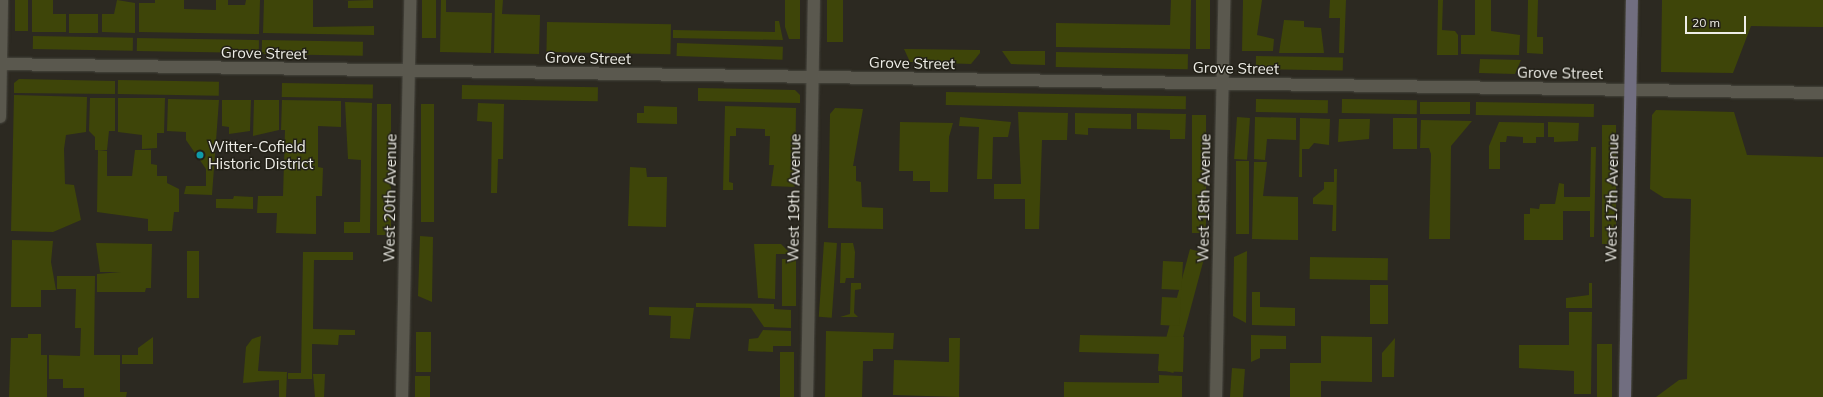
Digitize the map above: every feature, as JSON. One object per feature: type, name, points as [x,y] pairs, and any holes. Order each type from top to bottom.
[{"type":"street","points":[[0,117],[2,0]]},
{"type":"street","name":"West 20th Avenue","points":[[402,397],[410,0]]},
{"type":"street","name":"West 19th Avenue","points":[[807,397],[814,0]]},
{"type":"street","name":"West 18th Avenue","points":[[1216,397],[1224,0]]},
{"type":"street","name":"West 17th Avenue","points":[[1625,397],[1632,0]]},
{"type":"street","name":"Grove Street","points":[[0,64],[1823,94]]},
{"type":"green space","points":[[15,0],[28,0],[28,31],[15,31]]},
{"type":"green space","points":[[32,0],[53,0],[53,14],[66,14],[66,32],[32,32]]},
{"type":"green space","points":[[117,0],[135,3],[135,33],[102,32],[102,14],[114,14]]},
{"type":"green space","points":[[155,0],[184,0],[184,9],[216,10],[216,0],[228,0],[228,5],[245,5],[246,0],[260,0],[259,34],[139,32],[139,3],[155,3]]},
{"type":"green space","points":[[264,0],[313,0],[313,27],[374,26],[374,35],[263,33]]},
{"type":"green space","points":[[373,0],[373,8],[348,8],[348,1],[342,1]]},
{"type":"green space","points":[[422,0],[436,0],[436,38],[422,38]]},
{"type":"green space","points":[[441,0],[446,0],[446,12],[492,13],[491,53],[440,52]]},
{"type":"green space","points":[[495,0],[503,0],[502,14],[540,15],[539,54],[494,53]]},
{"type":"green space","points":[[785,0],[800,0],[800,39],[789,39],[785,27]]},
{"type":"green space","points":[[827,0],[843,0],[843,42],[827,42]]},
{"type":"green space","points":[[1171,0],[1191,0],[1190,49],[1056,47],[1056,23],[1170,25]]},
{"type":"green space","points":[[1196,0],[1210,0],[1210,49],[1196,49]]},
{"type":"green space","points":[[1243,0],[1262,0],[1257,35],[1274,39],[1273,51],[1242,51]]},
{"type":"green space","points":[[1330,0],[1346,0],[1344,53],[1339,53],[1340,18],[1329,18]]},
{"type":"green space","points":[[1438,0],[1443,0],[1442,30],[1455,31],[1458,35],[1458,55],[1437,55]]},
{"type":"green space","points":[[1475,0],[1491,0],[1491,31],[1520,35],[1519,55],[1461,54],[1461,35],[1475,35]]},
{"type":"green space","points":[[1528,0],[1538,0],[1537,37],[1543,37],[1543,54],[1527,53]]},
{"type":"green space","points":[[1662,0],[1823,0],[1823,27],[1751,26],[1733,73],[1661,72]]},
{"type":"green space","points":[[69,14],[98,14],[98,33],[69,33]]},
{"type":"green space","points":[[1284,20],[1304,21],[1304,27],[1321,28],[1324,53],[1279,53]]},
{"type":"green space","points":[[775,21],[779,21],[783,40],[673,38],[673,30],[775,32]]},
{"type":"green space","points":[[547,22],[671,24],[670,54],[546,52]]},
{"type":"green space","points":[[33,36],[133,38],[133,51],[33,49]]},
{"type":"green space","points":[[137,38],[259,40],[259,53],[137,51]]},
{"type":"green space","points":[[262,40],[363,42],[363,56],[262,54]]},
{"type":"green space","points":[[677,43],[783,47],[782,60],[677,56]]},
{"type":"green space","points":[[904,49],[980,50],[980,53],[971,64],[910,62]]},
{"type":"green space","points":[[1002,51],[1045,51],[1045,65],[1011,64]]},
{"type":"green space","points":[[1056,52],[1188,54],[1188,69],[1056,67]]},
{"type":"green space","points":[[1256,56],[1343,58],[1343,71],[1256,69]]},
{"type":"green space","points":[[1480,59],[1521,60],[1515,74],[1479,73]]},
{"type":"green space","points":[[19,79],[115,81],[115,94],[14,93],[14,83]]},
{"type":"green space","points":[[118,80],[219,82],[219,96],[118,94]]},
{"type":"green space","points":[[282,83],[373,85],[373,99],[282,97]]},
{"type":"green space","points":[[462,85],[598,87],[598,101],[462,99]]},
{"type":"green space","points":[[698,88],[795,90],[800,95],[800,103],[698,101]]},
{"type":"green space","points":[[946,92],[1186,96],[1186,109],[946,105]]},
{"type":"green space","points":[[14,95],[87,97],[86,132],[66,135],[64,149],[65,184],[74,185],[81,220],[53,232],[11,231]]},
{"type":"green space","points":[[90,98],[115,98],[115,131],[109,131],[107,150],[95,150],[95,137],[89,131]]},
{"type":"green space","points":[[118,98],[165,98],[164,133],[157,133],[157,148],[142,149],[142,135],[118,132]]},
{"type":"green space","points":[[168,99],[219,100],[212,195],[184,194],[186,186],[206,186],[206,169],[186,140],[186,132],[167,131]]},
{"type":"green space","points":[[1256,99],[1328,100],[1328,113],[1256,112]]},
{"type":"green space","points":[[1342,99],[1417,100],[1417,114],[1342,113]]},
{"type":"green space","points":[[222,100],[251,100],[250,131],[229,134],[229,127],[222,126]]},
{"type":"green space","points":[[254,100],[279,100],[279,130],[253,136]]},
{"type":"green space","points":[[282,100],[341,101],[341,127],[318,126],[318,167],[323,168],[322,196],[316,196],[316,234],[276,233],[277,213],[257,213],[258,196],[283,196],[285,130],[281,130]]},
{"type":"green space","points":[[345,102],[372,103],[370,233],[344,233],[344,222],[360,222],[361,160],[348,159]]},
{"type":"green space","points":[[1420,102],[1470,102],[1470,114],[1420,114]]},
{"type":"green space","points":[[1476,102],[1594,104],[1594,117],[1476,115]]},
{"type":"green space","points":[[478,103],[504,104],[503,159],[498,159],[497,193],[491,193],[492,122],[477,121]]},
{"type":"green space","points":[[377,104],[391,104],[391,235],[377,235]]},
{"type":"green space","points":[[421,104],[434,104],[434,222],[421,222]]},
{"type":"green space","points":[[644,106],[677,107],[677,124],[637,123],[637,113],[644,113]]},
{"type":"green space","points":[[725,106],[796,108],[795,187],[771,186],[774,165],[769,165],[770,136],[765,136],[765,129],[736,128],[736,136],[730,136],[729,182],[733,183],[733,190],[723,190]]},
{"type":"green space","points":[[835,108],[863,109],[853,166],[856,166],[856,181],[861,182],[862,207],[883,208],[883,229],[828,228],[830,114]]},
{"type":"green space","points":[[1656,110],[1734,112],[1747,155],[1823,157],[1823,397],[1656,397],[1679,380],[1687,379],[1691,199],[1664,198],[1650,189],[1652,115]]},
{"type":"green space","points":[[1018,112],[1068,113],[1067,140],[1042,140],[1039,229],[1025,229],[1025,199],[994,199],[994,184],[1021,184]]},
{"type":"green space","points":[[1075,113],[1131,114],[1131,129],[1088,128],[1088,135],[1075,134]]},
{"type":"green space","points":[[1137,113],[1186,114],[1185,139],[1170,139],[1170,130],[1137,129]]},
{"type":"green space","points":[[1192,115],[1206,115],[1206,233],[1192,233]]},
{"type":"green space","points":[[960,117],[1011,122],[1008,137],[993,137],[992,179],[977,179],[979,127],[959,126]]},
{"type":"green space","points":[[1237,117],[1250,118],[1247,160],[1234,159]]},
{"type":"green space","points":[[1255,117],[1296,118],[1296,140],[1267,139],[1265,160],[1254,159]]},
{"type":"green space","points":[[1300,118],[1330,119],[1329,145],[1314,143],[1309,149],[1302,149],[1302,177],[1299,177]]},
{"type":"green space","points":[[1393,118],[1417,118],[1417,149],[1393,149]]},
{"type":"green space","points":[[1339,119],[1370,119],[1369,139],[1338,142]]},
{"type":"green space","points":[[1421,120],[1472,121],[1451,146],[1450,239],[1429,239],[1431,154],[1429,148],[1420,148]]},
{"type":"green space","points":[[900,122],[953,123],[949,137],[948,192],[930,192],[930,181],[913,181],[913,171],[899,171]]},
{"type":"green space","points":[[1499,122],[1544,123],[1544,137],[1536,137],[1536,143],[1523,143],[1523,137],[1507,136],[1506,142],[1500,142],[1500,169],[1489,169],[1489,146]]},
{"type":"green space","points":[[1548,122],[1579,123],[1578,141],[1554,142],[1554,137],[1548,137]]},
{"type":"green space","points":[[1602,125],[1616,125],[1616,244],[1602,244]]},
{"type":"green space","points":[[1591,147],[1596,147],[1594,237],[1590,237],[1590,211],[1563,211],[1563,240],[1524,240],[1524,214],[1530,214],[1530,208],[1539,209],[1540,204],[1555,204],[1559,183],[1564,184],[1564,197],[1590,197]]},
{"type":"green space","points":[[98,150],[107,151],[107,176],[132,176],[135,150],[151,150],[151,164],[157,165],[157,176],[167,176],[167,183],[179,189],[179,212],[174,212],[172,231],[148,231],[148,219],[97,212]]},
{"type":"green space","points":[[1236,161],[1249,161],[1249,234],[1236,234]]},
{"type":"green space","points":[[1254,162],[1267,162],[1263,196],[1298,197],[1298,240],[1252,239]]},
{"type":"green space","points":[[630,167],[646,168],[647,177],[667,177],[666,227],[628,226]]},
{"type":"green space","points":[[1334,169],[1337,169],[1336,231],[1332,231],[1333,205],[1313,204],[1313,198],[1324,189],[1324,182],[1334,182]]},
{"type":"green space","points":[[234,196],[253,197],[253,209],[216,208],[216,199],[233,199]]},
{"type":"green space","points":[[420,236],[433,237],[432,302],[418,296]]},
{"type":"green space","points":[[12,240],[53,241],[51,262],[56,290],[41,290],[41,307],[11,307]]},
{"type":"green space","points":[[824,242],[837,243],[832,318],[819,317]]},
{"type":"green space","points":[[96,243],[152,244],[151,288],[146,288],[145,292],[97,292],[97,274],[121,272],[100,272]]},
{"type":"green space","points":[[841,243],[853,243],[855,252],[854,278],[846,278],[845,283],[840,283]]},
{"type":"green space","points":[[754,244],[781,244],[791,254],[776,254],[775,299],[758,298]]},
{"type":"green space","points":[[1190,249],[1205,253],[1173,373],[1158,369]]},
{"type":"green space","points":[[187,251],[199,251],[199,298],[187,298]]},
{"type":"green space","points":[[1247,251],[1246,323],[1233,316],[1234,257]]},
{"type":"green space","points":[[303,252],[353,252],[353,260],[314,260],[313,329],[355,330],[355,335],[339,335],[338,345],[312,344],[312,379],[288,379],[288,373],[301,373]]},
{"type":"green space","points":[[1310,257],[1388,258],[1388,280],[1310,279]]},
{"type":"green space","points":[[782,259],[796,259],[796,306],[782,306]]},
{"type":"green space","points":[[1163,261],[1183,262],[1182,290],[1162,289]]},
{"type":"green space","points":[[57,276],[95,276],[94,355],[120,355],[120,392],[127,392],[126,397],[84,397],[84,388],[63,388],[63,379],[49,379],[49,355],[80,356],[81,328],[75,328],[76,289],[57,289]]},
{"type":"green space","points":[[851,283],[861,283],[861,289],[855,290],[854,313],[858,317],[840,317],[850,314]]},
{"type":"green space","points":[[1589,283],[1592,283],[1592,308],[1566,308],[1566,298],[1589,295]]},
{"type":"green space","points":[[1370,285],[1388,285],[1388,324],[1370,324]]},
{"type":"green space","points":[[1252,292],[1260,292],[1260,307],[1295,308],[1295,326],[1252,325]]},
{"type":"green space","points":[[1162,297],[1181,298],[1180,326],[1161,325]]},
{"type":"green space","points":[[696,303],[774,304],[774,309],[791,310],[791,328],[764,327],[751,308],[696,307]]},
{"type":"green space","points":[[649,307],[694,308],[690,339],[670,338],[671,316],[649,315]]},
{"type":"green space","points":[[1569,312],[1592,312],[1591,394],[1574,394],[1574,371],[1519,368],[1519,345],[1569,345]]},
{"type":"green space","points":[[763,330],[791,331],[791,346],[773,346],[773,352],[748,351],[749,339],[758,338]]},
{"type":"green space","points":[[826,331],[894,333],[893,349],[873,349],[873,361],[863,361],[862,397],[825,397]]},
{"type":"green space","points":[[416,332],[431,332],[431,372],[416,372]]},
{"type":"green space","points":[[28,334],[41,334],[41,355],[47,355],[47,397],[9,397],[11,338],[28,338]]},
{"type":"green space","points":[[1080,335],[1184,337],[1183,372],[1158,371],[1159,354],[1079,352]]},
{"type":"green space","points":[[1251,335],[1286,336],[1286,349],[1260,349],[1260,358],[1251,362]]},
{"type":"green space","points":[[261,336],[258,371],[287,372],[286,397],[279,397],[279,380],[243,383],[246,347],[252,339]]},
{"type":"green space","points":[[1321,336],[1372,337],[1372,382],[1321,381],[1321,397],[1290,397],[1290,363],[1321,363]]},
{"type":"green space","points":[[153,337],[153,364],[122,364],[122,355],[138,355],[138,348]]},
{"type":"green space","points":[[949,338],[960,338],[959,397],[893,395],[894,360],[949,362]]},
{"type":"green space","points":[[1395,338],[1394,377],[1382,377],[1382,353]]},
{"type":"green space","points":[[1597,344],[1612,344],[1612,397],[1597,397]]},
{"type":"green space","points":[[780,352],[794,352],[794,397],[780,397]]},
{"type":"green space","points":[[1232,368],[1245,369],[1243,397],[1230,397]]},
{"type":"green space","points":[[313,374],[325,374],[324,397],[315,397]]},
{"type":"green space","points":[[1159,375],[1182,376],[1182,397],[1064,397],[1064,382],[1159,383]]},
{"type":"green space","points":[[415,376],[430,376],[430,397],[415,397]]},
{"type":"place","name":"Witter-Cofield Historic District","points":[[200,155]]}]
